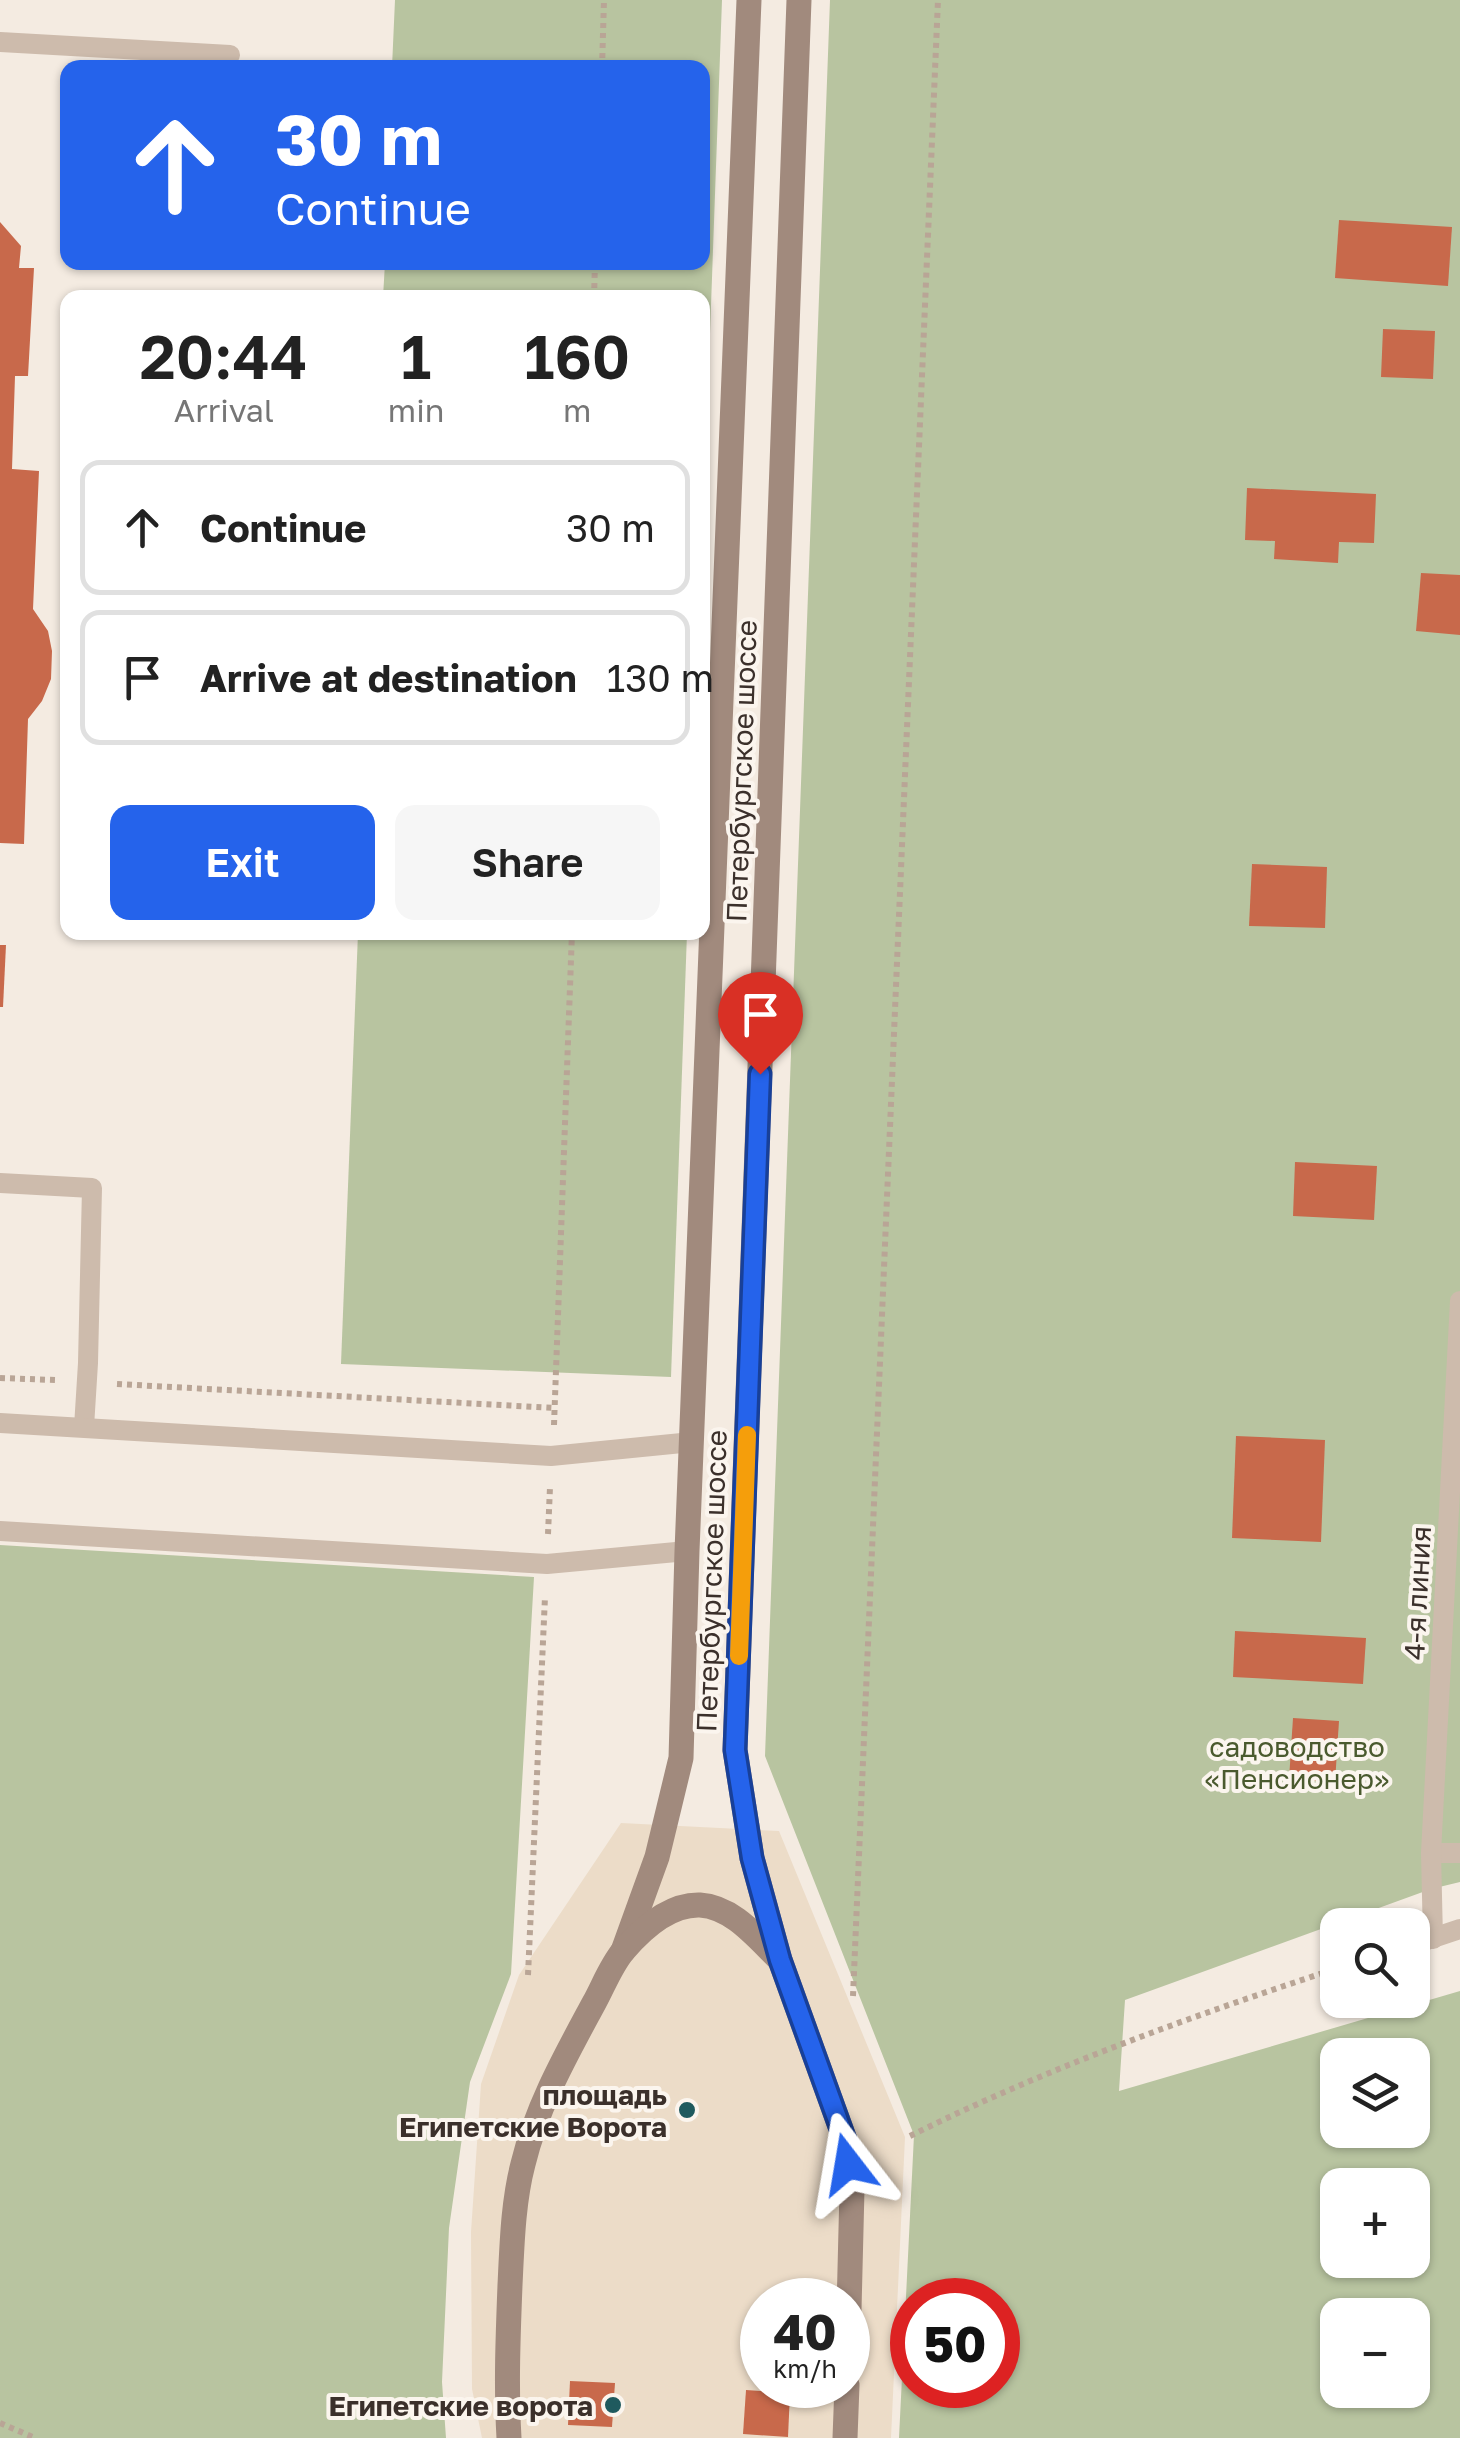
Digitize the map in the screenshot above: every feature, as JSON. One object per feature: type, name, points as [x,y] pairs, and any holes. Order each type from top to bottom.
[{"type":"main road","name":"Петербургское шоссе","points":[[622,1952],[657,1857],[681,1758],[749,0]]},
{"type":"main road","name":"Петербургское шоссе","points":[[780,1960],[752,1858],[735,1750],[799,0]]},
{"type":"main road","points":[[509,2433],[512,2239],[522,2165],[558,2069],[622,1952],[663,1914],[679,1906],[720,1908],[780,1960],[845,2140],[852,2189],[850,2278]]},
{"type":"main road","points":[[845,2438],[846,2408]]},
{"type":"lane","points":[[0,42],[230,55]]},
{"type":"lane","points":[[0,1184],[92,1188],[84,1428]]},
{"type":"lane","name":"4-я линия","points":[[1428,1908],[1460,1301]]},
{"type":"lane","points":[[0,1423],[551,1456],[692,1442]]},
{"type":"lane","points":[[0,1532],[548,1564],[688,1551]]},
{"type":"lane","points":[[1431,1853],[1460,1853]]},
{"type":"lane","points":[[1430,1940],[1460,1929]]},
{"type":"path","points":[[602,60],[604,0]]},
{"type":"path","points":[[854,1996],[938,0]]},
{"type":"path","points":[[0,1378],[555,1408]]},
{"type":"path","points":[[910,2136],[983,2100],[1197,2014],[1320,1974]]},
{"type":"path","points":[[0,2423],[35,2438]]},
{"type":"green space","points":[[395,0],[722,0],[710,333],[710,290],[383,290],[385,270],[710,270],[710,60],[392,60]]},
{"type":"green space","name":"садоводство «Пенсионер»","points":[[830,0],[1460,0],[1460,1882],[1379,1908],[1320,1908],[1320,1929],[1125,2000],[1119,2091],[1368,2018],[1430,2018],[1430,2000],[1460,1991],[1460,2438],[899,2438],[900,2408],[1020,2408],[1020,2278],[907,2278],[914,2135],[765,1756]]},
{"type":"green space","points":[[358,940],[687,940],[671,1377],[341,1364]]},
{"type":"green space","points":[[0,1545],[534,1577],[511,1974],[470,2082],[449,2228],[442,2382],[446,2438],[0,2438]]},
{"type":"shaded area","name":"площадь Египетские Ворота","points":[[621,1823],[779,1831],[905,2137],[898,2278],[890,2278],[891,2438],[482,2438],[472,2389],[471,2232],[481,2084],[519,1975]]},
{"type":"building","points":[[1339,220],[1452,227],[1448,286],[1335,278]]},
{"type":"building","points":[[0,222],[21,246],[19,268],[34,268],[28,376],[15,376],[12,469],[39,471],[33,609],[48,631],[52,651],[51,679],[42,701],[28,719],[24,844],[0,843]]},
{"type":"building","points":[[1383,329],[1435,331],[1433,379],[1381,377]]},
{"type":"building","points":[[1247,488],[1376,494],[1374,543],[1339,542],[1338,563],[1274,559],[1275,541],[1245,540]]},
{"type":"building","points":[[1421,573],[1460,575],[1460,635],[1416,631]]},
{"type":"building","points":[[1252,864],[1327,867],[1325,928],[1249,926]]},
{"type":"building","points":[[0,945],[6,945],[3,1007],[0,1007]]},
{"type":"building","points":[[1295,1162],[1377,1166],[1374,1220],[1293,1216]]},
{"type":"building","points":[[1236,1436],[1325,1440],[1321,1542],[1232,1538]]},
{"type":"building","points":[[1235,1631],[1366,1638],[1363,1684],[1233,1677]]},
{"type":"building","points":[[1293,1718],[1339,1721],[1335,1782],[1289,1779]]},
{"type":"building","points":[[570,2381],[615,2383],[612,2427],[568,2425]]},
{"type":"building","points":[[745,2408],[789,2408],[788,2437],[743,2434]]},
{"type":"slow traffic","points":[[739,1656],[747,1435]]},
{"type":"place","name":"площадь Египетские Ворота","points":[[687,2110]]},
{"type":"place","name":"Египетские ворота","points":[[613,2405]]},
{"type":"route","points":[[760,1074],[735,1750],[752,1858],[780,1960],[845,2140],[848,2164]]}]
